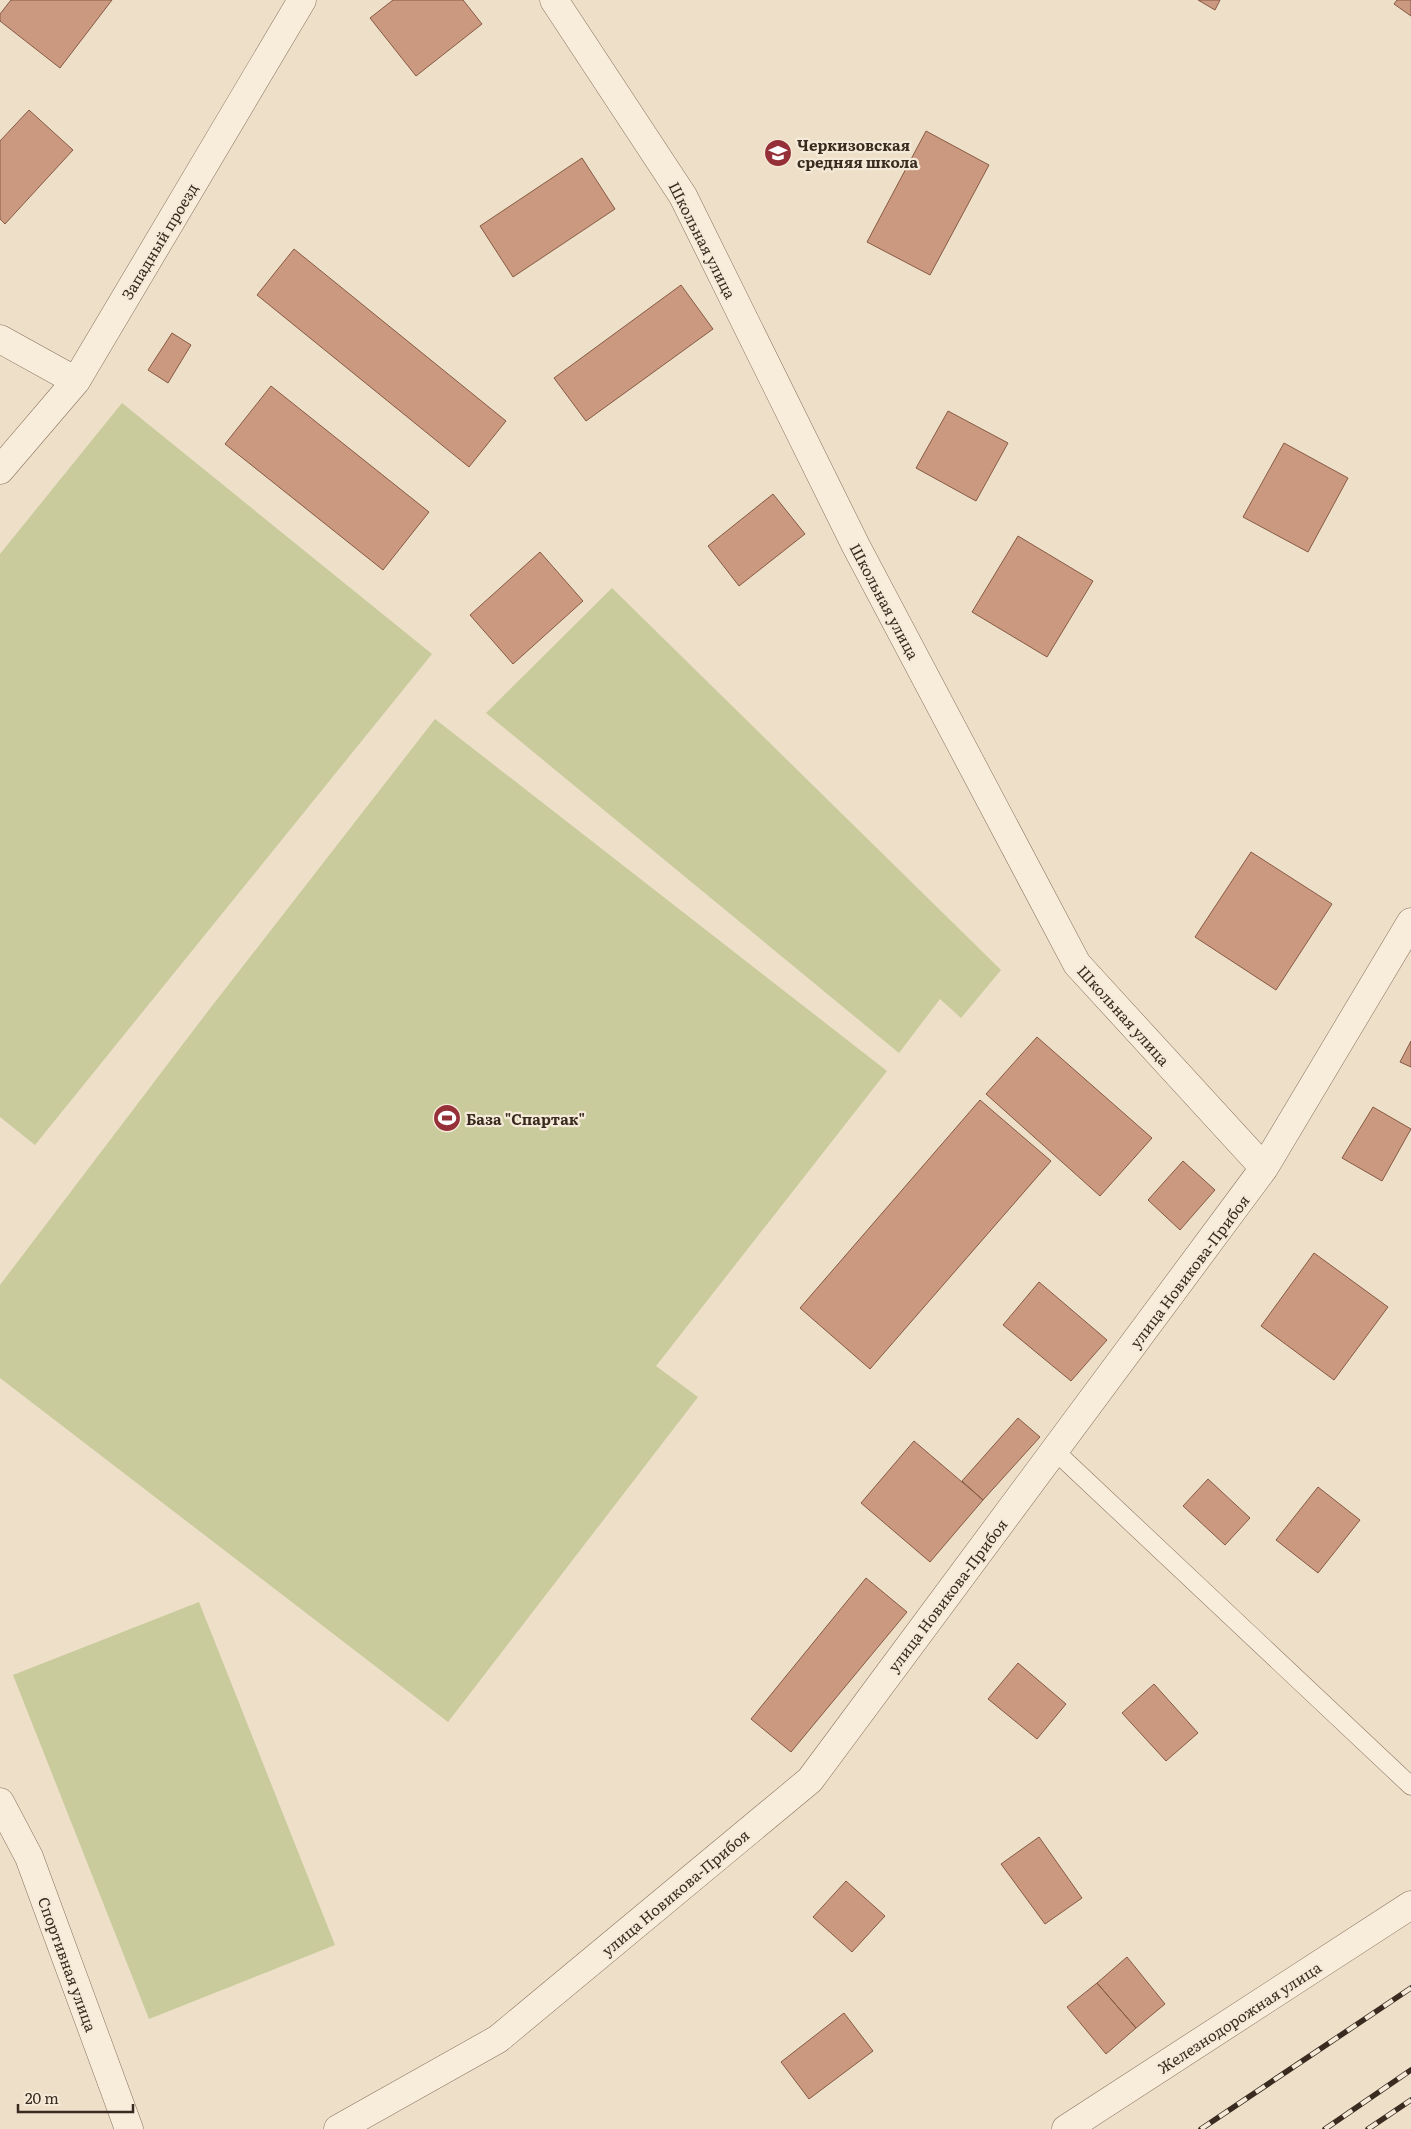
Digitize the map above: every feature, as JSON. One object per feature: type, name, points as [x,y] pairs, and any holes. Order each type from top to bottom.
[{"type":"street","name":"Западный проезд","points":[[0,470],[76,381],[302,0]]},
{"type":"street","name":"Школьная улица","points":[[554,0],[682,196],[856,546],[1077,964],[1264,1168]]},
{"type":"street","points":[[0,339],[76,381]]},
{"type":"street","name":"улица Новикова-Прибоя","points":[[338,2129],[498,2039],[810,1780],[1264,1168],[1411,922]]},
{"type":"street","name":"Спортивная улица","points":[[0,1802],[29,1857],[129,2129]]},
{"type":"street","name":"Железнодорожная улица","points":[[1066,2129],[1411,1905]]},
{"type":"lane","points":[[1055,1451],[1411,1786]]},
{"type":"green space","points":[[122,403],[432,654],[35,1145],[0,1117],[0,554]]},
{"type":"green space","points":[[612,588],[1001,970],[961,1018],[940,999],[899,1053],[486,713]]},
{"type":"green space","points":[[435,719],[887,1071],[656,1366],[698,1397],[448,1722],[0,1378],[0,1285],[205,1015]]},
{"type":"green space","points":[[199,1602],[335,1945],[149,2019],[13,1675]]},
{"type":"building","points":[[11,0],[112,0],[60,68],[0,21],[0,14]]},
{"type":"building","points":[[393,0],[463,0],[482,24],[416,76],[370,18]]},
{"type":"building","points":[[1198,0],[1220,0],[1215,10]]},
{"type":"building","points":[[1397,0],[1411,0],[1411,16],[1394,4]]},
{"type":"building","points":[[29,110],[73,150],[5,224],[0,219],[0,141]]},
{"type":"building","points":[[926,131],[989,165],[930,275],[867,242]]},
{"type":"building","points":[[582,158],[615,209],[513,277],[480,226]]},
{"type":"building","points":[[294,249],[506,421],[469,467],[257,295]]},
{"type":"building","points":[[681,285],[713,329],[586,421],[554,378]]},
{"type":"building","points":[[172,333],[191,345],[168,383],[148,370]]},
{"type":"building","points":[[271,386],[429,512],[383,570],[225,444]]},
{"type":"building","points":[[948,411],[1008,443],[976,501],[916,468]]},
{"type":"building","points":[[1284,443],[1348,478],[1308,552],[1243,517]]},
{"type":"building","points":[[773,494],[805,534],[739,586],[708,546]]},
{"type":"building","points":[[1018,536],[1093,581],[1047,657],[972,612]]},
{"type":"building","points":[[540,552],[583,601],[513,664],[470,615]]},
{"type":"building","points":[[1251,852],[1332,904],[1276,990],[1195,937]]},
{"type":"building","points":[[1037,1037],[1152,1138],[1100,1196],[986,1094]]},
{"type":"building","points":[[1411,1041],[1411,1067],[1400,1062]]},
{"type":"building","points":[[980,1100],[1051,1161],[870,1369],[800,1308]]},
{"type":"building","points":[[1373,1107],[1411,1129],[1382,1181],[1342,1158]]},
{"type":"building","points":[[1183,1161],[1215,1190],[1180,1230],[1148,1200]]},
{"type":"building","points":[[1314,1253],[1388,1307],[1334,1380],[1261,1326]]},
{"type":"building","points":[[1039,1282],[1107,1340],[1071,1381],[1003,1325]]},
{"type":"building","points":[[1018,1418],[1040,1437],[983,1500],[962,1481]]},
{"type":"building","points":[[914,1441],[983,1500],[930,1562],[861,1503]]},
{"type":"building","points":[[1208,1479],[1250,1518],[1225,1545],[1183,1506]]},
{"type":"building","points":[[1318,1487],[1360,1520],[1318,1573],[1276,1540]]},
{"type":"building","points":[[866,1578],[907,1612],[791,1752],[751,1719]]},
{"type":"building","points":[[1018,1663],[1066,1704],[1037,1739],[988,1699]]},
{"type":"building","points":[[1154,1684],[1198,1733],[1166,1761],[1122,1713]]},
{"type":"building","points":[[1039,1837],[1082,1898],[1045,1924],[1001,1864]]},
{"type":"building","points":[[846,1881],[885,1916],[852,1952],[813,1917]]},
{"type":"building","points":[[1127,1957],[1165,2004],[1136,2028],[1097,1983]]},
{"type":"building","points":[[1097,1983],[1136,2028],[1106,2054],[1067,2007]]},
{"type":"building","points":[[844,2013],[873,2051],[809,2099],[781,2062]]},
{"type":"railway","points":[[1201,2129],[1411,1988]]},
{"type":"railway","points":[[1325,2129],[1411,2070]]},
{"type":"railway","points":[[1368,2129],[1411,2100]]},
{"type":"place","name":"Черкизовская средняя школа","points":[[778,153]]},
{"type":"place","name":"База \"Спартак\"","points":[[447,1118]]}]
